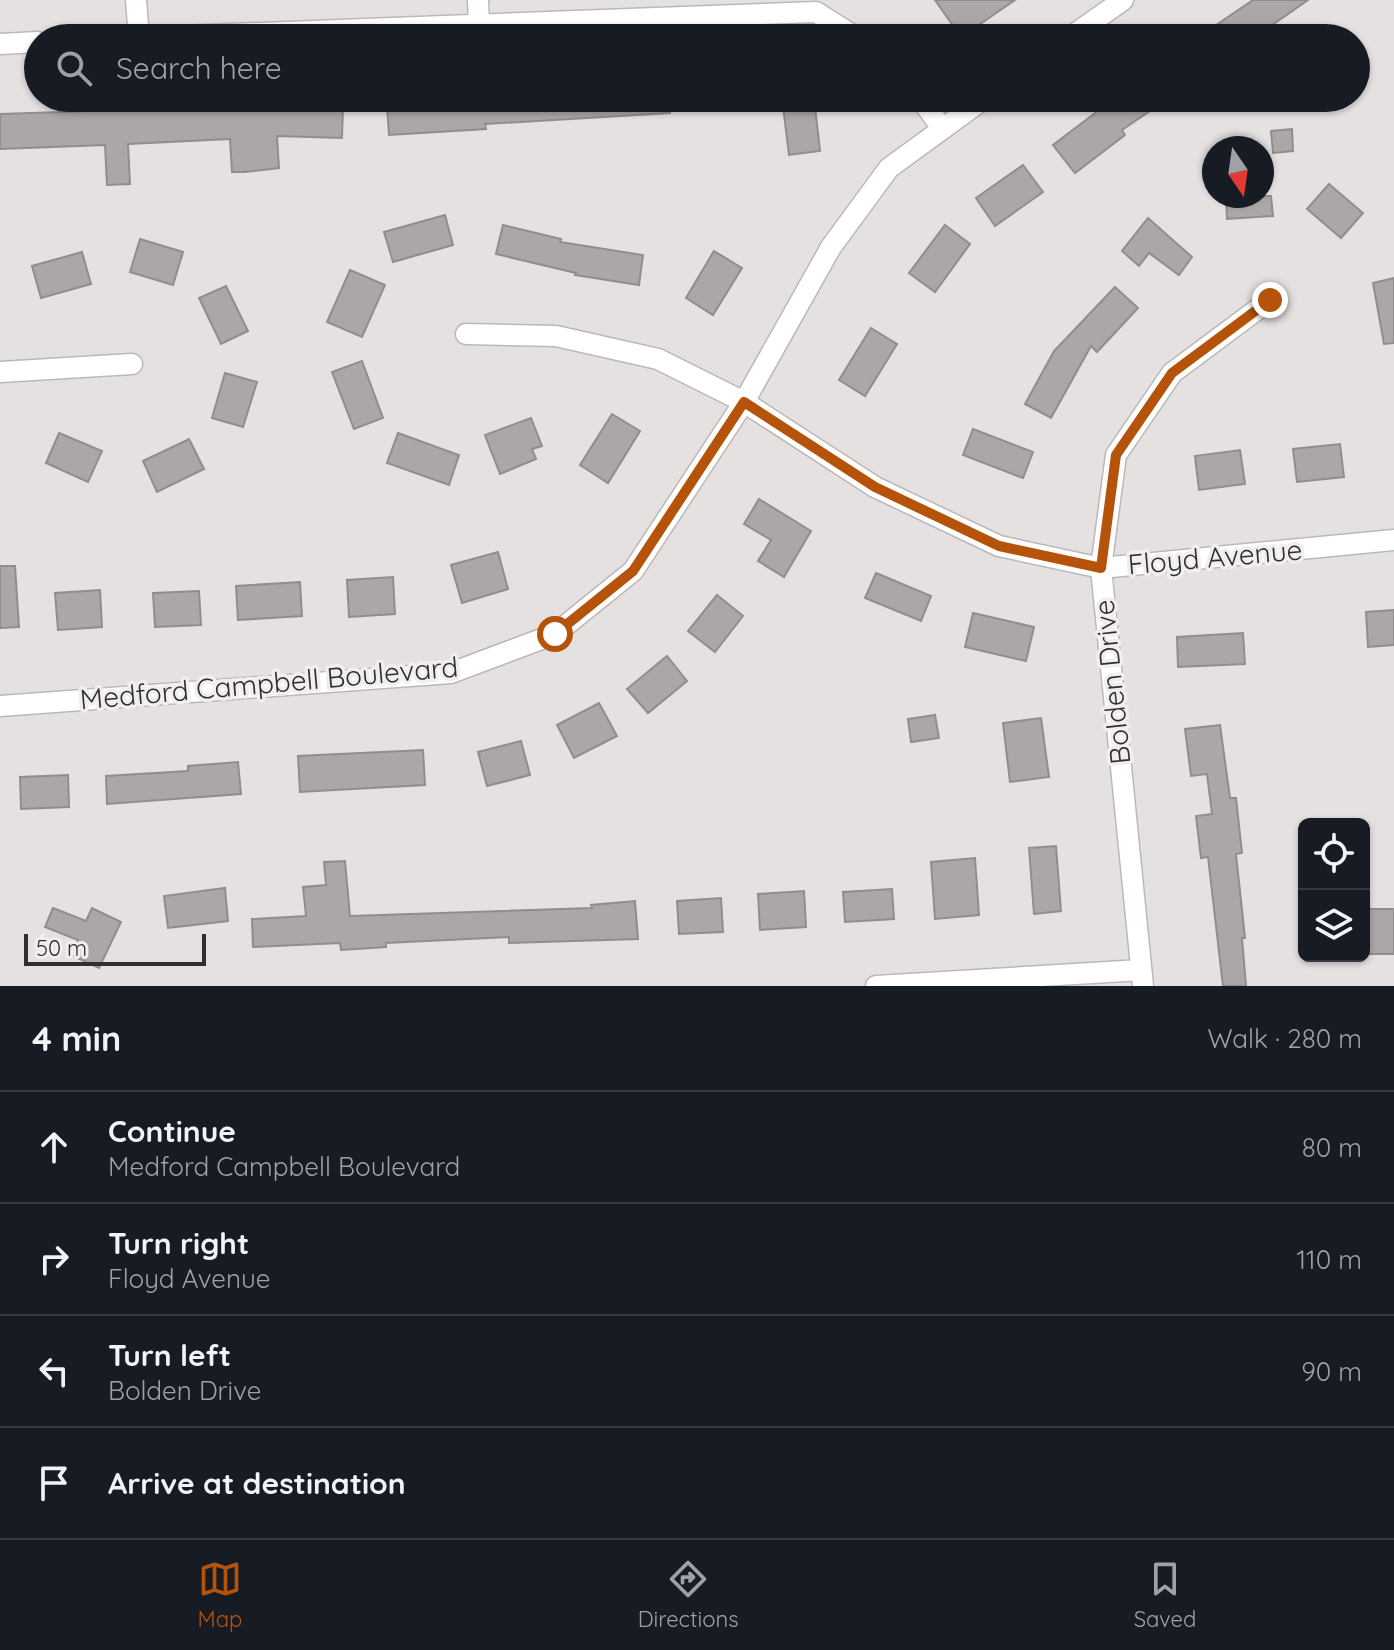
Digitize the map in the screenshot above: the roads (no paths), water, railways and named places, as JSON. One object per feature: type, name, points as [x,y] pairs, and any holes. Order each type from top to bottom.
[{"type":"street","points":[[136,0],[138,24]]},
{"type":"street","points":[[478,0],[479,23]]},
{"type":"street","points":[[1089,24],[1123,0]]},
{"type":"street","points":[[455,24],[816,12],[835,24]]},
{"type":"street","points":[[0,44],[24,43]]},
{"type":"street","points":[[930,112],[942,128]]},
{"type":"street","name":"Medford Campbell Boulevard","points":[[0,706],[451,673],[555,634],[633,571],[744,402],[831,247],[889,168],[965,112]]},
{"type":"street","name":"Bolden Drive","points":[[1142,978],[1101,568],[1116,455],[1172,373],[1270,300]]},
{"type":"street","name":"Floyd Avenue","points":[[466,334],[556,336],[658,359],[744,402],[875,487],[999,546],[1101,568],[1394,540]]},
{"type":"street","points":[[0,372],[132,364]]},
{"type":"street","points":[[876,986],[1142,978]]}]
